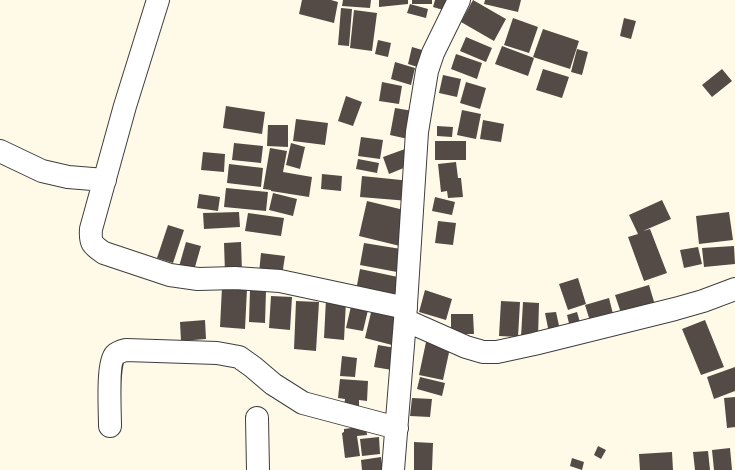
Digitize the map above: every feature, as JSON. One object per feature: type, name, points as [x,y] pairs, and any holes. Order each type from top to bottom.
[{"type":"street","points":[[158,0],[125,106],[91,229],[90,239],[94,246],[104,253],[170,275],[198,279],[235,278],[280,281],[405,314],[466,347],[483,352],[497,352],[534,344],[675,309],[703,301],[735,289]]},
{"type":"street","points":[[393,470],[417,132],[427,71],[433,53],[459,0]]},
{"type":"street","points":[[0,150],[42,171],[68,177],[105,180]]},
{"type":"street","points":[[110,426],[110,369],[112,359],[115,354],[126,350],[217,353],[239,357],[273,384],[303,403],[396,428]]},
{"type":"street","points":[[258,418],[258,470]]},
{"type":"building","points":[[302,0],[331,0],[338,2],[334,23],[299,14]]},
{"type":"building","points":[[343,0],[371,0],[370,8],[342,6]]},
{"type":"building","points":[[379,0],[408,0],[408,4],[379,7]]},
{"type":"building","points":[[412,0],[432,0],[432,4],[412,4]]},
{"type":"building","points":[[435,0],[453,0],[450,12],[433,7]]},
{"type":"building","points":[[473,0],[506,19],[494,41],[461,22]]},
{"type":"building","points":[[485,0],[521,0],[518,12],[484,4]]},
{"type":"building","points":[[410,4],[428,9],[426,18],[407,13]]},
{"type":"building","points":[[341,8],[352,9],[349,46],[338,45]]},
{"type":"building","points":[[354,10],[377,13],[372,51],[350,48]]},
{"type":"building","points":[[513,18],[538,27],[529,53],[504,45]]},
{"type":"building","points":[[624,18],[636,21],[631,39],[620,36]]},
{"type":"building","points":[[543,29],[579,41],[570,69],[533,57]]},
{"type":"building","points":[[466,37],[492,48],[486,62],[460,51]]},
{"type":"building","points":[[378,40],[391,43],[388,57],[375,54]]},
{"type":"building","points":[[502,46],[534,58],[528,76],[495,64]]},
{"type":"building","points":[[412,47],[429,52],[424,69],[408,64]]},
{"type":"building","points":[[577,49],[588,52],[582,75],[571,72]]},
{"type":"building","points":[[456,54],[482,63],[477,79],[451,69]]},
{"type":"building","points":[[395,62],[415,68],[411,85],[391,79]]},
{"type":"building","points":[[543,69],[569,77],[562,98],[536,90]]},
{"type":"building","points":[[722,69],[732,81],[712,97],[702,85]]},
{"type":"building","points":[[443,75],[461,79],[457,97],[439,93]]},
{"type":"building","points":[[382,82],[402,86],[399,104],[379,101]]},
{"type":"building","points":[[466,82],[486,88],[480,109],[460,103]]},
{"type":"building","points":[[346,96],[362,102],[353,126],[338,121]]},
{"type":"building","points":[[226,106],[265,112],[262,134],[223,128]]},
{"type":"building","points":[[395,108],[413,111],[408,139],[390,135]]},
{"type":"building","points":[[462,110],[481,114],[476,139],[457,135]]},
{"type":"building","points":[[296,119],[328,123],[325,145],[293,141]]},
{"type":"building","points":[[483,120],[504,124],[501,142],[480,139]]},
{"type":"building","points":[[268,125],[288,125],[288,147],[267,146]]},
{"type":"building","points":[[437,126],[453,127],[452,137],[437,136]]},
{"type":"building","points":[[361,137],[383,140],[380,159],[358,156]]},
{"type":"building","points":[[435,141],[466,141],[466,160],[435,160]]},
{"type":"building","points":[[234,143],[263,146],[261,163],[232,160]]},
{"type":"building","points":[[291,143],[305,147],[300,169],[286,165]]},
{"type":"building","points":[[270,148],[287,151],[283,172],[312,177],[309,197],[263,189]]},
{"type":"building","points":[[405,149],[411,165],[389,174],[383,157]]},
{"type":"building","points":[[203,152],[225,154],[224,172],[201,170]]},
{"type":"building","points":[[358,159],[379,163],[377,173],[356,169]]},
{"type":"building","points":[[456,162],[458,178],[461,178],[463,197],[448,198],[447,191],[441,192],[438,164]]},
{"type":"building","points":[[229,164],[263,168],[261,187],[227,183]]},
{"type":"building","points":[[322,174],[342,176],[341,191],[321,189]]},
{"type":"building","points":[[362,176],[411,181],[409,201],[360,197]]},
{"type":"building","points":[[226,188],[268,192],[266,211],[224,207]]},
{"type":"building","points":[[273,193],[297,199],[293,216],[269,210]]},
{"type":"building","points":[[199,194],[220,197],[218,211],[197,208]]},
{"type":"building","points":[[435,197],[455,202],[452,215],[432,211]]},
{"type":"building","points":[[662,200],[671,219],[643,231],[650,229],[667,273],[644,281],[628,237],[638,234],[629,215]]},
{"type":"building","points":[[367,201],[408,211],[400,246],[359,236]]},
{"type":"building","points":[[239,212],[240,227],[204,229],[203,213]]},
{"type":"building","points":[[729,212],[733,240],[699,244],[696,216]]},
{"type":"building","points":[[248,213],[284,218],[281,236],[245,231]]},
{"type":"building","points":[[438,221],[456,223],[453,245],[435,243]]},
{"type":"building","points":[[168,225],[184,230],[173,263],[157,258]]},
{"type":"building","points":[[186,242],[201,246],[193,274],[178,270]]},
{"type":"building","points":[[241,242],[242,272],[225,273],[224,243]]},
{"type":"building","points":[[364,243],[401,249],[397,272],[360,265]]},
{"type":"building","points":[[734,246],[735,264],[704,267],[702,248]]},
{"type":"building","points":[[698,247],[702,264],[684,268],[680,250]]},
{"type":"building","points":[[261,253],[285,256],[282,276],[259,273]]},
{"type":"building","points":[[360,269],[398,277],[394,303],[355,296]]},
{"type":"building","points":[[578,278],[586,304],[568,310],[559,284]]},
{"type":"building","points":[[649,285],[655,305],[622,316],[615,295]]},
{"type":"building","points":[[222,287],[247,289],[245,329],[220,327]]},
{"type":"building","points":[[250,290],[266,291],[265,323],[249,322]]},
{"type":"building","points":[[425,290],[452,299],[446,320],[419,312]]},
{"type":"building","points":[[271,296],[292,297],[290,330],[269,328]]},
{"type":"building","points":[[609,298],[613,314],[590,321],[585,305]]},
{"type":"building","points":[[326,299],[346,301],[344,340],[324,338]]},
{"type":"building","points":[[296,301],[319,302],[316,351],[294,349]]},
{"type":"building","points":[[501,301],[520,302],[518,337],[499,336]]},
{"type":"building","points":[[352,302],[369,306],[363,331],[346,328]]},
{"type":"building","points":[[523,302],[539,303],[538,338],[521,337]]},
{"type":"building","points":[[373,304],[400,311],[392,345],[365,338]]},
{"type":"building","points":[[556,312],[560,330],[549,333],[545,313]]},
{"type":"building","points":[[577,312],[582,329],[571,332],[567,315]]},
{"type":"building","points":[[451,314],[473,314],[474,334],[451,334]]},
{"type":"building","points":[[205,320],[206,339],[181,341],[180,322]]},
{"type":"building","points":[[705,320],[724,367],[701,375],[682,329]]},
{"type":"building","points":[[426,342],[450,348],[443,380],[419,375]]},
{"type":"building","points":[[378,345],[396,348],[392,370],[374,367]]},
{"type":"building","points":[[342,356],[357,358],[355,377],[340,376]]},
{"type":"building","points":[[735,367],[735,391],[714,399],[707,377]]},
{"type":"building","points":[[420,377],[445,383],[442,396],[417,389]]},
{"type":"building","points":[[340,379],[368,381],[367,401],[359,400],[359,407],[344,407],[345,399],[338,398]]},
{"type":"building","points":[[735,397],[735,427],[727,428],[724,398]]},
{"type":"building","points":[[412,398],[432,399],[430,417],[410,416]]},
{"type":"building","points":[[366,426],[367,435],[357,436],[360,456],[345,458],[342,433],[344,432],[344,429]]},
{"type":"building","points":[[379,437],[380,454],[362,456],[360,439]]},
{"type":"building","points":[[414,442],[433,443],[432,470],[414,470]]},
{"type":"building","points":[[598,446],[606,450],[601,459],[594,455]]},
{"type":"building","points":[[730,448],[732,470],[714,470],[712,450]]},
{"type":"building","points":[[708,451],[710,470],[695,470],[693,452]]},
{"type":"building","points":[[672,452],[673,470],[640,470],[639,454]]},
{"type":"building","points":[[381,457],[383,470],[362,470],[361,460]]},
{"type":"building","points":[[572,458],[584,462],[582,470],[570,466]]}]
